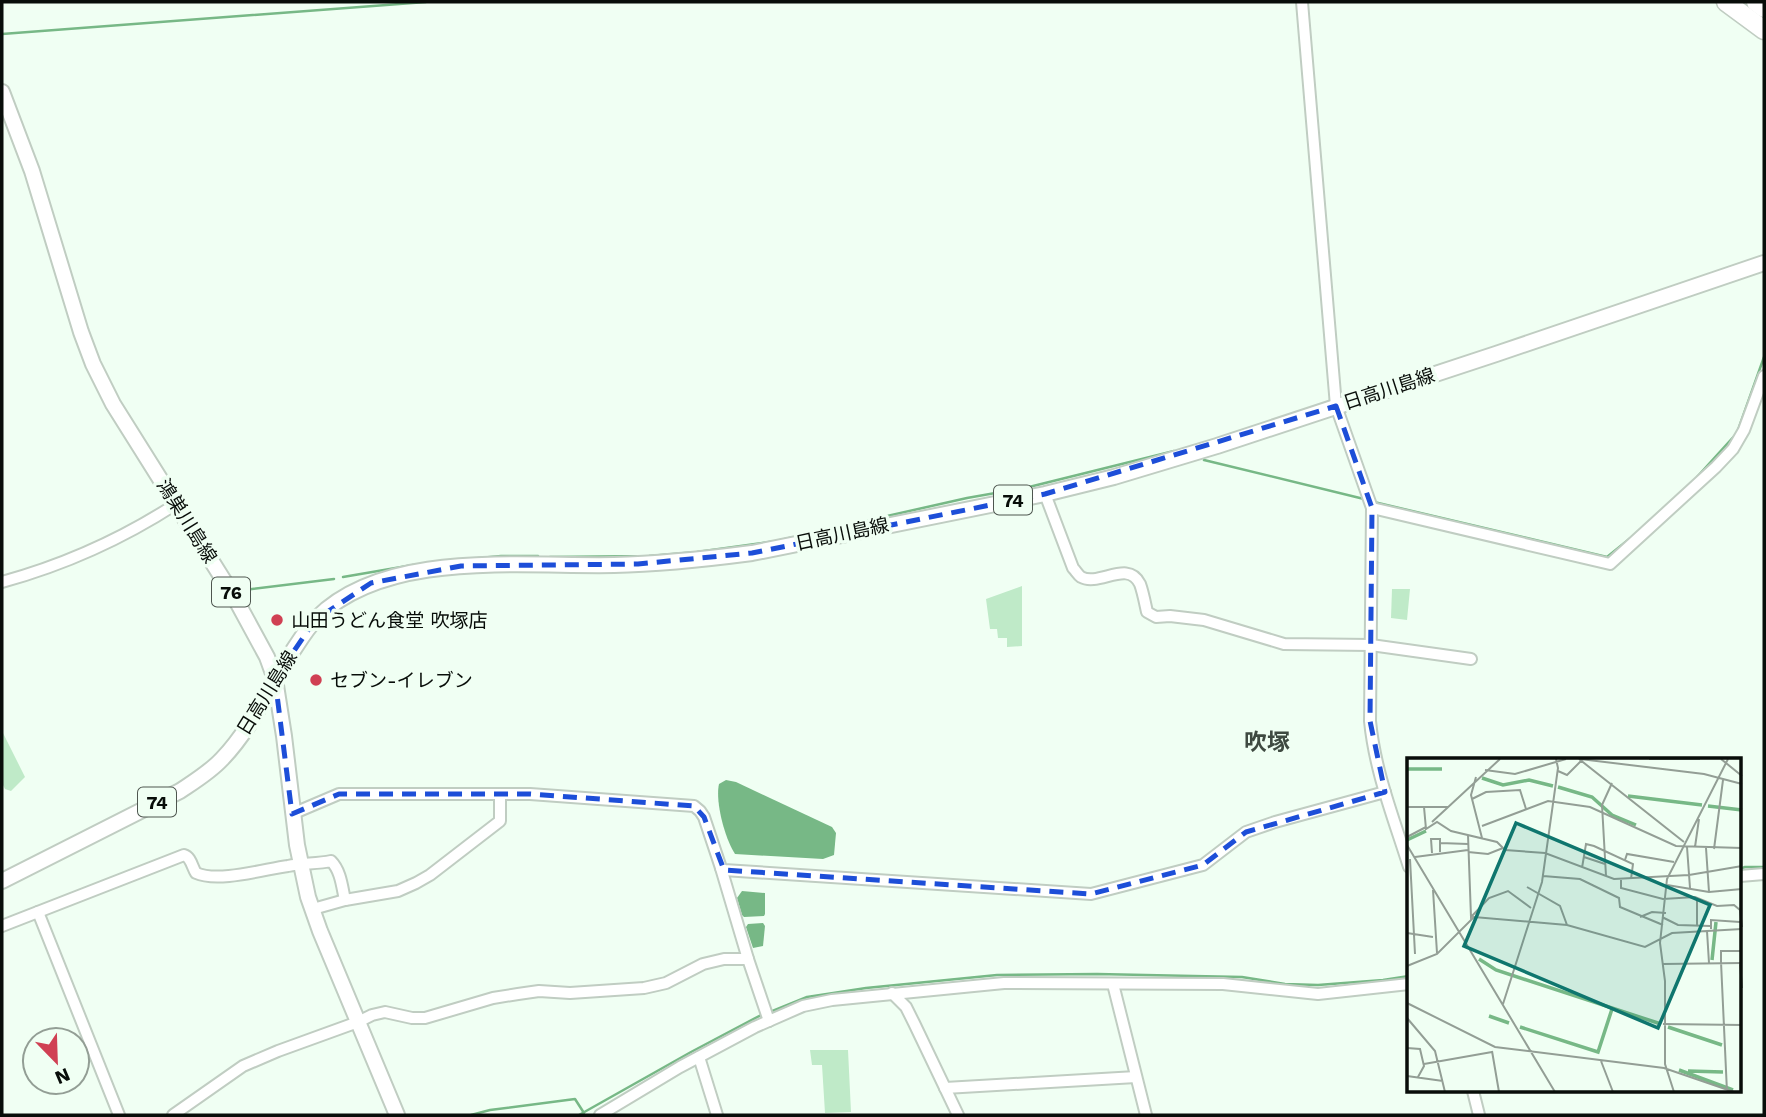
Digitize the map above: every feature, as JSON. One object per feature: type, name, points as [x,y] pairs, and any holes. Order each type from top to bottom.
[{"type":"highway","points":[[1726,2],[1764,30]]},
{"type":"highway","points":[[1756,2],[1764,8]]},
{"type":"main road","name":"鴻巣川島線","points":[[2,92],[32,171],[80,332],[93,364],[113,404],[248,619],[267,657],[275,679],[300,865],[313,909],[397,1115]]},
{"type":"main road","name":"日高川島線","points":[[2,881],[180,791],[202,777],[235,743],[315,620],[334,602],[351,592],[388,578],[461,566],[638,564],[752,553],[1045,494],[1114,477],[1336,406],[1764,263]]},
{"type":"street","points":[[1302,2],[1336,406],[1372,508],[1370,721],[1385,792],[1407,861]]},
{"type":"street","points":[[1372,508],[1610,564],[1733,449],[1744,430],[1764,376]]},
{"type":"street","points":[[1045,494],[1073,568],[1082,577],[1094,579],[1126,573],[1134,576],[1139,583],[1147,612],[1156,617],[1204,620],[1284,644],[1371,645],[1471,659]]},
{"type":"street","points":[[2,582],[82,555],[137,528],[176,503]]},
{"type":"street","points":[[721,869],[1091,894],[1203,865],[1246,832],[1385,792]]},
{"type":"street","points":[[292,814],[339,794],[530,794],[694,806],[704,817],[769,1021]]},
{"type":"street","points":[[313,909],[345,900],[398,891],[416,883],[500,821],[500,794]]},
{"type":"street","points":[[2,926],[179,856],[187,856],[196,873],[200,875],[240,875],[290,865],[331,861],[339,873],[345,900]]},
{"type":"street","points":[[1742,876],[1764,874]]},
{"type":"street","points":[[38,912],[119,1115]]},
{"type":"street","points":[[173,1115],[243,1066],[372,1015],[385,1012],[425,1018],[494,999],[539,991],[570,993],[644,988],[666,983],[703,964],[724,959],[748,959]]},
{"type":"street","points":[[600,1115],[699,1057],[769,1021],[803,1006],[832,1000],[1004,983],[1223,984],[1318,994],[1407,984]]},
{"type":"street","points":[[1113,984],[1146,1115]]},
{"type":"street","points":[[892,993],[906,1007],[958,1115]]},
{"type":"street","points":[[699,1057],[718,1115]]},
{"type":"street","points":[[945,1088],[1136,1077]]},
{"type":"street","points":[[1473,1092],[1479,1115]]},
{"type":"highlighted area","points":[[1336,406],[1372,508],[1370,721],[1385,792],[1246,832],[1203,865],[1091,894],[724,870],[704,817],[694,806],[530,794],[339,794],[292,814],[275,679],[315,620],[371,583],[461,566],[638,564],[752,553],[1045,494]]},
{"type":"shaded area","points":[[1022,586],[1022,646],[1007,647],[1007,638],[998,638],[997,629],[990,629],[986,599]]},
{"type":"shaded area","points":[[1392,589],[1410,589],[1407,620],[1391,618]]},
{"type":"shaded area","points":[[2,731],[25,777],[11,791],[5,789],[2,783]]},
{"type":"shaded area","points":[[726,780],[736,782],[832,827],[836,833],[834,855],[823,859],[735,854],[724,830],[718,800],[719,784]]},
{"type":"shaded area","points":[[742,891],[765,893],[764,916],[742,915],[737,898]]},
{"type":"shaded area","points":[[763,923],[763,946],[753,948],[746,927],[748,924]]},
{"type":"shaded area","points":[[810,1050],[848,1050],[851,1112],[825,1113],[822,1065],[812,1065]]},
{"type":"waterway","points":[[2,34],[426,2]]},
{"type":"waterway","points":[[1697,477],[1737,433],[1764,357]]},
{"type":"waterway","points":[[550,557],[649,556],[776,541],[967,498],[1029,487],[1174,451]]},
{"type":"waterway","points":[[1204,460],[1364,499]]},
{"type":"waterway","points":[[1374,502],[1607,557],[1633,536]]},
{"type":"waterway","points":[[458,560],[538,556]]},
{"type":"waterway","points":[[343,577],[413,565]]},
{"type":"waterway","points":[[244,590],[334,579]]},
{"type":"waterway","points":[[1742,868],[1764,867]]},
{"type":"waterway","points":[[770,1012],[807,997],[866,988],[997,975],[1242,977],[1285,984],[1318,985],[1407,976]]},
{"type":"waterway","points":[[579,1115],[763,1014]]},
{"type":"waterway","points":[[471,1115],[575,1099],[584,1113]]},
{"type":"place","name":"山田うどん食堂 吹塚店","points":[[277,620]]},
{"type":"place","name":"セブン-イレブン","points":[[316,680]]},
{"type":"district","name":"吹塚","points":[[1267,742]]}]
